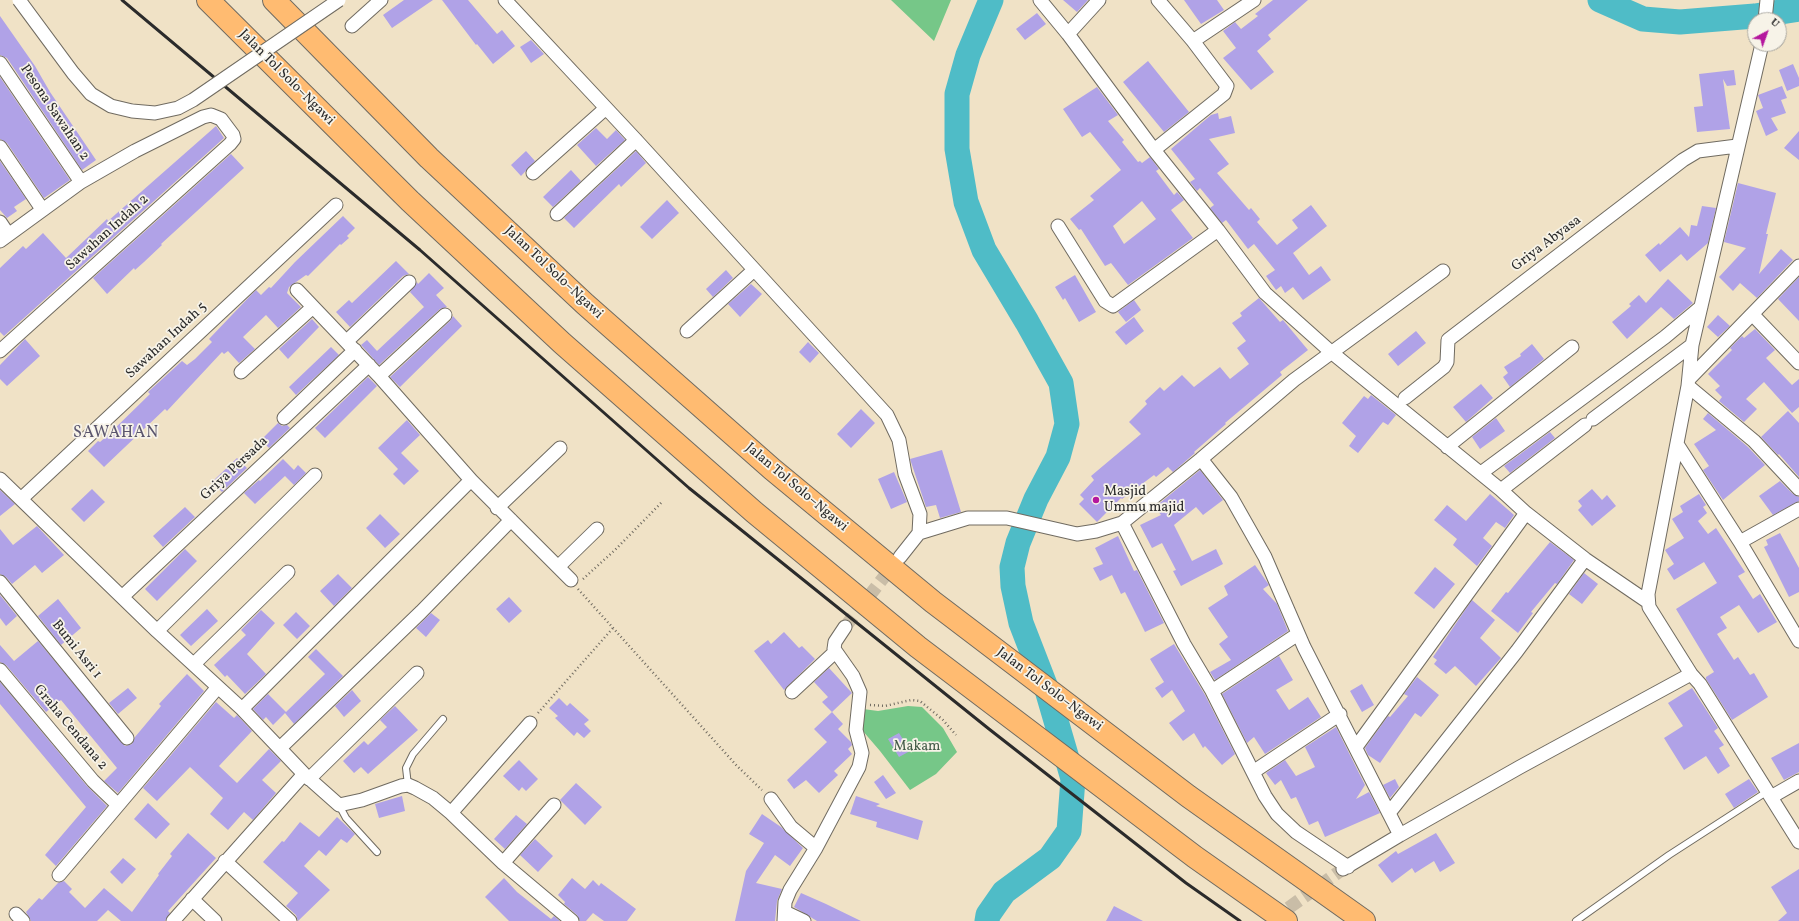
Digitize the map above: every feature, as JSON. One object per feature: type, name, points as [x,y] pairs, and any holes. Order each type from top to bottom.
[{"type":"highway","name":"Jalan Tol Solo–Ngawi","points":[[274,0],[429,158],[585,304],[772,469],[933,602],[1188,796],[1364,921]]},
{"type":"highway","name":"Jalan Tol Solo–Ngawi","points":[[209,2],[410,201],[562,343],[754,512],[918,647],[1195,857],[1286,921]]},
{"type":"street","points":[[19,0],[73,73],[91,94],[111,106],[132,111],[155,113],[178,108],[192,100],[339,0]]},
{"type":"street","points":[[352,26],[381,0]]},
{"type":"street","points":[[505,0],[636,140],[887,415],[899,440],[905,474],[920,514],[919,533]]},
{"type":"street","points":[[1040,0],[1068,34],[1154,150],[1218,230],[1265,293],[1331,352],[1481,473],[1526,512],[1585,559],[1648,602]]},
{"type":"street","points":[[1068,34],[1099,0]]},
{"type":"street","points":[[1154,150],[1224,94],[1226,90],[1224,81],[1193,41],[1158,0]]},
{"type":"street","points":[[1193,41],[1254,0]]},
{"type":"street","points":[[1766,12],[1767,0]]},
{"type":"street","points":[[1760,52],[1692,345],[1688,382],[1648,602],[1651,611],[1799,842]]},
{"type":"street","name":"Pesona Sawahan 2","points":[[0,63],[81,182]]},
{"type":"street","points":[[533,173],[606,108]]},
{"type":"street","name":"Sawahan Indah 2","points":[[0,351],[230,144],[234,139],[233,135],[221,119],[211,115],[204,117],[135,151],[81,182]]},
{"type":"street","points":[[557,214],[636,140]]},
{"type":"street","name":"Griya Abyasa","points":[[1405,398],[1444,367],[1447,362],[1446,350],[1448,340],[1683,160],[1698,151],[1737,146]]},
{"type":"street","points":[[0,147],[42,209]]},
{"type":"street","points":[[0,222],[4,238],[81,182]]},
{"type":"street","name":"Sawahan Indah 5","points":[[21,499],[336,205]]},
{"type":"street","points":[[1058,226],[1105,301],[1113,306],[1218,230]]},
{"type":"street","points":[[1688,382],[1799,266]]},
{"type":"street","points":[[687,331],[754,270]]},
{"type":"street","points":[[900,557],[919,533],[968,518],[1007,518],[1076,534],[1096,531],[1122,522],[1201,460],[1294,380],[1443,271]]},
{"type":"street","points":[[284,418],[409,282]]},
{"type":"street","points":[[297,290],[369,365],[497,508],[571,580]]},
{"type":"street","points":[[241,372],[313,307]]},
{"type":"street","points":[[1481,473],[1665,337],[1701,307]]},
{"type":"street","points":[[379,376],[445,315]]},
{"type":"street","points":[[1753,315],[1799,363]]},
{"type":"street","points":[[1501,490],[1692,345]]},
{"type":"street","points":[[1447,447],[1572,347]]},
{"type":"street","name":"Griya Persada","points":[[122,597],[369,365]]},
{"type":"street","points":[[1688,382],[1754,441],[1799,489]]},
{"type":"street","points":[[1676,444],[1740,542],[1799,641]]},
{"type":"street","points":[[497,508],[560,448]]},
{"type":"street","points":[[1201,460],[1231,497],[1251,531],[1281,591],[1298,634],[1340,714],[1400,835]]},
{"type":"street","points":[[157,631],[315,475]]},
{"type":"street","points":[[0,479],[157,631],[242,709],[306,776],[339,805],[408,785],[433,798],[451,813],[503,863],[572,921]]},
{"type":"street","points":[[242,709],[471,480]]},
{"type":"street","points":[[1740,542],[1799,509]]},
{"type":"street","points":[[1356,747],[1526,512]]},
{"type":"street","points":[[280,748],[421,612],[511,520]]},
{"type":"street","points":[[1122,522],[1184,644],[1212,691],[1265,796],[1277,814],[1296,832],[1346,868],[1400,835],[1691,674]]},
{"type":"street","points":[[558,567],[597,529]]},
{"type":"street","points":[[1389,813],[1517,651],[1585,559]]},
{"type":"street","points":[[194,664],[288,572]]},
{"type":"street","name":"Bumi Asri 1","points":[[0,582],[127,738]]},
{"type":"street","points":[[804,921],[784,917],[785,902],[790,890],[816,848],[859,767],[862,753],[856,730],[860,692],[853,676],[835,652],[835,642],[846,627]]},
{"type":"street","points":[[1212,691],[1298,634]]},
{"type":"street","points":[[792,692],[835,652]]},
{"type":"street","name":"Graha Cendana 2","points":[[0,670],[93,781],[118,805]]},
{"type":"street","points":[[173,921],[225,861],[306,776],[417,673]]},
{"type":"street","points":[[59,875],[218,687]]},
{"type":"street","points":[[1253,772],[1340,714]]},
{"type":"street","points":[[451,813],[530,723]]},
{"type":"street","points":[[1769,794],[1799,781]]},
{"type":"street","points":[[771,799],[791,827],[816,848]]},
{"type":"street","points":[[503,863],[554,805]]},
{"type":"street","points":[[225,861],[290,921]]},
{"type":"street","points":[[192,899],[215,921]]},
{"type":"lane","points":[[408,785],[406,768],[413,754],[443,720]]},
{"type":"lane","points":[[1576,921],[1669,855],[1769,794]]},
{"type":"lane","points":[[339,805],[346,818],[377,852]]},
{"type":"path","points":[[571,580],[580,581],[587,575],[663,501]]},
{"type":"path","points":[[571,580],[737,766],[771,799]]},
{"type":"path","points":[[530,723],[613,628]]},
{"type":"path","points":[[860,703],[885,706],[911,700],[920,701],[943,720],[956,735]]},
{"type":"green space","points":[[891,0],[951,0],[934,41]]},
{"type":"green space","name":"Makam","points":[[908,706],[922,707],[943,728],[957,752],[936,774],[910,790],[862,730],[863,709],[878,711]]},
{"type":"building","points":[[404,0],[433,0],[392,28],[383,15]]},
{"type":"building","points":[[442,0],[468,0],[497,34],[502,30],[515,46],[493,64],[477,44],[476,45]]},
{"type":"building","points":[[1063,0],[1088,0],[1077,12]]},
{"type":"building","points":[[1184,0],[1217,0],[1224,10],[1201,24]]},
{"type":"building","points":[[1273,0],[1308,0],[1268,35],[1271,39],[1257,51],[1274,72],[1251,90],[1223,58],[1236,48],[1223,31],[1235,22],[1241,29],[1258,16],[1255,14]]},
{"type":"building","points":[[1037,13],[1046,24],[1025,40],[1016,29]]},
{"type":"building","points":[[0,16],[35,66],[50,92],[96,160],[82,170],[7,58],[0,55]]},
{"type":"building","points":[[531,40],[544,54],[531,63],[520,47]]},
{"type":"building","points":[[1148,61],[1189,112],[1164,132],[1123,82]]},
{"type":"building","points":[[1793,64],[1799,78],[1799,86],[1787,91],[1779,70]]},
{"type":"building","points":[[1734,70],[1736,85],[1727,86],[1723,79],[1730,129],[1697,132],[1694,107],[1703,106],[1699,74]]},
{"type":"building","points":[[0,77],[70,180],[44,198],[7,143],[0,139]]},
{"type":"building","points":[[1782,86],[1787,98],[1781,100],[1786,113],[1771,118],[1778,130],[1766,136],[1756,111],[1763,108],[1758,95]]},
{"type":"building","points":[[1097,87],[1118,115],[1108,121],[1124,140],[1122,142],[1138,162],[1140,161],[1142,163],[1150,157],[1159,169],[1156,171],[1174,195],[1177,192],[1184,200],[1171,210],[1193,238],[1128,285],[1111,263],[1105,266],[1081,229],[1079,230],[1070,219],[1094,200],[1090,196],[1121,170],[1090,132],[1082,137],[1063,109]],"holes":[[[1142,201],[1156,219],[1124,244],[1113,226]]]},
{"type":"building","points":[[1218,113],[1219,119],[1231,116],[1235,133],[1209,139],[1229,164],[1217,173],[1249,210],[1251,208],[1260,219],[1257,222],[1277,245],[1298,228],[1292,220],[1311,205],[1327,226],[1293,253],[1309,275],[1321,266],[1331,280],[1303,300],[1293,287],[1285,293],[1281,286],[1276,290],[1266,276],[1275,270],[1254,244],[1248,249],[1226,220],[1222,223],[1210,208],[1214,205],[1200,188],[1197,191],[1190,182],[1195,179],[1171,149],[1211,115]]},
{"type":"building","points":[[216,126],[224,138],[4,336],[0,332],[0,268],[23,246],[26,249],[43,233],[66,258],[107,219],[108,221]]},
{"type":"building","points":[[596,128],[607,139],[616,130],[625,140],[596,166],[577,145]]},
{"type":"building","points":[[1799,131],[1799,160],[1784,148]]},
{"type":"building","points":[[526,151],[535,161],[521,176],[511,165]]},
{"type":"building","points":[[636,151],[646,163],[621,187],[619,184],[574,228],[564,218]]},
{"type":"building","points":[[231,154],[244,168],[161,244],[162,245],[144,262],[135,270],[134,268],[107,294],[93,278]]},
{"type":"building","points":[[0,161],[26,199],[14,207],[17,211],[7,218],[0,210]]},
{"type":"building","points":[[571,170],[581,181],[553,207],[543,197]]},
{"type":"building","points":[[1738,183],[1776,193],[1766,234],[1768,234],[1759,274],[1781,249],[1793,260],[1757,298],[1740,283],[1733,291],[1719,277],[1746,248],[1724,242]]},
{"type":"building","points":[[667,200],[679,213],[652,239],[640,227]]},
{"type":"building","points":[[1702,206],[1716,208],[1708,243],[1687,261],[1681,254],[1660,272],[1645,255],[1659,243],[1660,245],[1680,227],[1689,237],[1691,225],[1697,226]]},
{"type":"building","points":[[343,216],[355,228],[347,236],[349,238],[341,245],[340,244],[308,276],[306,275],[289,287],[287,293],[301,307],[278,328],[266,315],[243,337],[255,349],[239,363],[228,351],[224,354],[222,352],[167,411],[165,409],[104,467],[88,451],[98,441],[100,442],[108,435],[150,394],[148,392],[182,361],[187,365],[195,359],[212,342],[209,339],[256,290],[261,295],[269,287],[271,288],[295,262]]},
{"type":"building","points":[[396,261],[409,274],[403,276],[350,327],[336,312],[349,300],[352,303]]},
{"type":"building","points":[[726,270],[733,278],[713,297],[706,289]]},
{"type":"building","points":[[429,273],[444,288],[436,295],[447,307],[440,309],[379,365],[361,345],[367,340],[377,351],[424,307],[410,292],[417,282],[418,284]]},
{"type":"building","points":[[1075,275],[1096,312],[1079,322],[1065,298],[1063,300],[1055,287]]},
{"type":"building","points":[[1799,277],[1799,321],[1778,299]]},
{"type":"building","points":[[1668,279],[1693,303],[1674,319],[1661,307],[1627,339],[1612,322],[1631,306],[1629,304],[1639,295],[1646,303]]},
{"type":"building","points":[[751,284],[762,294],[740,317],[728,304]]},
{"type":"building","points":[[1259,298],[1280,322],[1283,320],[1308,350],[1280,372],[1282,375],[1225,423],[1226,424],[1173,472],[1168,467],[1156,477],[1154,475],[1122,499],[1121,498],[1097,522],[1079,504],[1084,499],[1080,495],[1094,480],[1091,476],[1141,434],[1129,422],[1147,404],[1145,401],[1160,387],[1164,391],[1182,375],[1194,387],[1220,367],[1230,379],[1249,364],[1237,348],[1246,341],[1232,323],[1242,316],[1240,313]]},
{"type":"building","points":[[1134,300],[1141,310],[1126,322],[1118,312]]},
{"type":"building","points":[[1718,315],[1730,326],[1718,337],[1707,327]]},
{"type":"building","points":[[453,316],[462,326],[400,387],[390,377],[450,321]]},
{"type":"building","points":[[1134,317],[1144,331],[1126,345],[1115,332]]},
{"type":"building","points":[[312,319],[319,327],[288,359],[279,349]]},
{"type":"building","points":[[1755,329],[1775,350],[1766,358],[1792,385],[1799,379],[1799,407],[1792,413],[1764,382],[1746,399],[1757,409],[1744,422],[1719,401],[1722,397],[1715,390],[1720,386],[1708,374],[1732,350],[1730,348],[1742,336],[1744,338]]},
{"type":"building","points":[[1416,331],[1426,343],[1398,366],[1388,354]]},
{"type":"building","points":[[25,339],[40,356],[7,386],[0,379],[0,365]]},
{"type":"building","points":[[808,342],[819,353],[810,363],[799,352]]},
{"type":"building","points":[[1532,344],[1544,359],[1510,387],[1503,377],[1508,373],[1504,367],[1521,356],[1520,354]]},
{"type":"building","points":[[331,347],[339,355],[296,395],[289,387]]},
{"type":"building","points":[[368,377],[377,386],[325,438],[315,428]]},
{"type":"building","points":[[1481,384],[1493,398],[1466,422],[1453,407]]},
{"type":"building","points":[[1371,395],[1396,415],[1388,425],[1383,422],[1358,453],[1349,446],[1356,436],[1342,423],[1364,396],[1368,399]]},
{"type":"building","points":[[861,409],[875,423],[851,448],[837,434]]},
{"type":"building","points":[[1788,411],[1799,423],[1799,477],[1779,454],[1778,455],[1761,437]]},
{"type":"building","points":[[1708,413],[1748,447],[1765,465],[1723,500],[1703,470],[1709,466],[1694,444],[1716,430],[1703,419]]},
{"type":"building","points":[[1496,418],[1505,431],[1480,449],[1472,437]]},
{"type":"building","points":[[407,420],[420,435],[401,453],[419,471],[404,485],[393,474],[398,469],[378,448]]},
{"type":"building","points":[[278,423],[282,426],[287,425],[290,428],[269,448],[261,440]]},
{"type":"building","points":[[1550,432],[1555,438],[1510,473],[1504,466]]},
{"type":"building","points":[[942,450],[961,512],[940,518],[936,505],[926,507],[910,459]]},
{"type":"building","points":[[237,458],[247,468],[222,492],[212,482]]},
{"type":"building","points":[[283,459],[294,470],[298,465],[306,473],[294,485],[285,476],[255,504],[244,493],[259,480],[260,481]]},
{"type":"building","points":[[1200,470],[1223,500],[1203,515],[1196,507],[1174,525],[1192,561],[1216,549],[1223,564],[1181,586],[1173,571],[1176,570],[1162,543],[1152,548],[1140,525],[1161,515],[1155,507]]},
{"type":"building","points":[[894,472],[907,502],[891,509],[878,479]]},
{"type":"building","points":[[1780,481],[1793,494],[1799,497],[1799,501],[1773,515],[1759,496]]},
{"type":"building","points":[[92,489],[105,502],[84,522],[71,509]]},
{"type":"building","points":[[1592,489],[1602,500],[1607,495],[1616,506],[1592,526],[1578,510],[1582,506],[1578,501]]},
{"type":"building","points":[[0,490],[15,504],[0,516]]},
{"type":"building","points":[[1490,494],[1514,515],[1505,528],[1496,522],[1483,538],[1492,546],[1477,566],[1453,545],[1457,539],[1434,520],[1447,505],[1466,521]]},
{"type":"building","points":[[1699,494],[1706,505],[1703,507],[1707,513],[1698,521],[1708,534],[1716,528],[1745,572],[1738,576],[1753,599],[1760,594],[1777,622],[1758,633],[1739,605],[1720,617],[1727,628],[1717,634],[1734,660],[1738,657],[1750,675],[1754,673],[1768,697],[1732,720],[1706,679],[1706,677],[1714,672],[1676,609],[1717,583],[1704,562],[1674,580],[1667,569],[1674,564],[1665,550],[1684,538],[1672,519],[1683,512],[1680,506]]},
{"type":"building","points":[[185,507],[195,517],[163,547],[153,536]]},
{"type":"building","points":[[380,514],[400,534],[385,548],[366,528]]},
{"type":"building","points":[[37,526],[64,555],[42,573],[35,565],[12,584],[6,577],[0,574],[0,529],[13,545]]},
{"type":"building","points":[[1780,533],[1799,568],[1799,592],[1789,597],[1764,547],[1768,545],[1766,540]]},
{"type":"building","points":[[1118,536],[1134,571],[1137,570],[1164,623],[1145,632],[1125,592],[1121,594],[1112,575],[1100,581],[1093,568],[1103,564],[1095,548]]},
{"type":"building","points":[[1550,542],[1574,560],[1557,584],[1555,583],[1531,612],[1533,613],[1518,633],[1491,611],[1506,592],[1508,593]]},
{"type":"building","points":[[185,549],[197,561],[157,601],[145,589]]},
{"type":"building","points":[[1255,565],[1269,585],[1263,589],[1277,604],[1288,631],[1215,680],[1210,672],[1231,660],[1219,644],[1228,637],[1208,608],[1228,595],[1224,586]]},
{"type":"building","points":[[1435,567],[1455,584],[1434,609],[1414,593]]},
{"type":"building","points":[[1584,573],[1598,584],[1582,604],[1569,594]]},
{"type":"building","points":[[338,574],[352,588],[334,606],[320,591]]},
{"type":"building","points":[[0,595],[17,616],[6,626],[0,618]]},
{"type":"building","points":[[509,597],[522,611],[509,623],[496,609]]},
{"type":"building","points":[[58,599],[81,628],[61,645],[38,616]]},
{"type":"building","points":[[1472,600],[1495,620],[1480,638],[1501,658],[1476,686],[1455,666],[1446,674],[1434,664],[1437,660],[1433,657]]},
{"type":"building","points":[[207,609],[218,621],[191,646],[180,635]]},
{"type":"building","points":[[261,610],[275,623],[247,654],[266,674],[245,694],[227,675],[225,677],[214,665],[246,635],[241,630]]},
{"type":"building","points":[[296,612],[310,626],[297,639],[283,625]]},
{"type":"building","points":[[431,613],[440,620],[426,637],[416,628]]},
{"type":"building","points":[[784,632],[799,648],[802,646],[815,659],[784,690],[754,651],[768,640],[771,644]]},
{"type":"building","points":[[38,641],[125,746],[132,744],[135,737],[161,706],[159,704],[187,674],[204,691],[118,793],[104,781],[117,768],[61,700],[46,712],[6,665],[0,662],[0,645],[14,661]]},
{"type":"building","points":[[1174,644],[1205,695],[1235,754],[1222,765],[1205,746],[1203,748],[1194,733],[1183,741],[1169,723],[1185,711],[1172,690],[1162,698],[1155,688],[1164,682],[1150,659]]},
{"type":"building","points":[[316,649],[343,676],[294,724],[285,713],[273,725],[266,717],[263,720],[253,709],[268,694],[286,712],[325,674],[308,657]]},
{"type":"building","points":[[1279,656],[1293,680],[1276,690],[1289,710],[1308,697],[1321,717],[1265,754],[1254,737],[1247,743],[1222,694]]},
{"type":"building","points":[[829,668],[852,693],[832,712],[822,702],[828,697],[814,682]]},
{"type":"building","points":[[1417,677],[1439,695],[1421,717],[1415,713],[1380,763],[1368,755],[1365,748],[1388,716],[1390,717],[1408,696],[1404,694]]},
{"type":"building","points":[[0,682],[87,786],[107,806],[56,866],[45,855],[86,807],[0,704]]},
{"type":"building","points":[[1362,684],[1374,705],[1362,712],[1350,691]]},
{"type":"building","points":[[128,688],[137,698],[118,714],[109,703]]},
{"type":"building","points":[[1692,688],[1718,728],[1714,731],[1724,745],[1719,748],[1730,766],[1718,774],[1706,756],[1684,770],[1664,738],[1683,726],[1668,703]]},
{"type":"building","points":[[352,690],[361,701],[344,717],[335,706]]},
{"type":"building","points":[[559,698],[567,706],[570,703],[589,720],[584,724],[591,731],[584,738],[577,732],[574,736],[555,718],[558,716],[549,708]]},
{"type":"building","points":[[216,702],[234,718],[237,715],[252,731],[219,766],[237,783],[269,749],[281,761],[262,780],[276,793],[253,820],[244,812],[228,830],[210,814],[223,798],[190,767],[157,801],[143,788]]},
{"type":"building","points":[[395,706],[418,730],[368,774],[361,767],[354,773],[343,761],[364,741],[368,745],[387,727],[380,720]]},
{"type":"building","points":[[832,712],[843,724],[838,729],[851,742],[852,745],[848,749],[852,754],[834,771],[838,775],[819,793],[806,780],[794,789],[787,780],[827,742],[814,729]]},
{"type":"building","points":[[1336,727],[1365,785],[1356,799],[1369,792],[1380,813],[1325,837],[1318,821],[1309,825],[1296,797],[1291,799],[1281,780],[1275,785],[1266,773],[1285,760],[1296,776],[1315,767],[1305,747]]},
{"type":"building","points":[[899,733],[910,751],[899,757],[888,739]]},
{"type":"building","points":[[1799,743],[1799,772],[1784,780],[1771,758]]},
{"type":"building","points":[[519,760],[538,779],[526,791],[522,787],[519,791],[503,776]]},
{"type":"building","points":[[883,775],[896,793],[886,799],[874,782]]},
{"type":"building","points":[[1395,779],[1399,787],[1390,798],[1383,785]]},
{"type":"building","points":[[1749,779],[1758,792],[1734,808],[1725,794]]},
{"type":"building","points":[[576,783],[602,807],[585,825],[560,800]]},
{"type":"building","points":[[402,796],[405,811],[379,818],[375,804]]},
{"type":"building","points":[[856,796],[880,804],[876,806],[923,821],[918,840],[876,827],[877,822],[850,814]]},
{"type":"building","points":[[148,803],[170,824],[156,839],[134,819]]},
{"type":"building","points":[[762,814],[781,827],[803,848],[790,866],[775,855],[756,883],[782,889],[777,901],[775,921],[735,921],[746,871],[764,843],[749,834]]},
{"type":"building","points":[[516,815],[527,824],[505,849],[494,839]]},
{"type":"building","points":[[337,817],[355,834],[347,843],[341,839],[326,856],[319,850],[304,866],[330,890],[298,921],[296,915],[286,906],[298,893],[263,862],[282,841],[284,842],[300,822],[319,837]]},
{"type":"building","points":[[188,833],[216,858],[168,911],[170,913],[165,921],[121,921],[108,910],[97,921],[31,921],[26,912],[39,898],[42,900],[58,883],[64,881],[72,889],[69,892],[85,908],[104,888],[132,912],[172,856],[170,854]]},
{"type":"building","points":[[1436,833],[1455,863],[1440,872],[1434,861],[1415,873],[1412,868],[1392,883],[1378,865],[1396,851],[1398,854]]},
{"type":"building","points":[[535,839],[553,856],[538,872],[520,855]]},
{"type":"building","points":[[123,858],[136,869],[122,884],[110,872]]},
{"type":"building","points":[[1799,869],[1799,921],[1778,921],[1787,913],[1771,887]]},
{"type":"building","points":[[504,878],[517,892],[551,919],[554,916],[560,921],[509,921],[485,897]]},
{"type":"building","points":[[572,878],[585,889],[593,880],[599,886],[601,883],[636,909],[627,921],[604,921],[593,913],[586,921],[580,921],[577,915],[564,904],[565,902],[558,895]]},
{"type":"building","points":[[801,893],[861,921],[817,921],[794,907]]},
{"type":"building","points":[[1114,906],[1143,921],[1106,921]]},
{"type":"waterway","points":[[987,921],[988,915],[1004,892],[1050,858],[1069,831],[1073,779],[1047,690],[1021,623],[1013,586],[1012,567],[1018,543],[1036,499],[1058,457],[1067,424],[1061,383],[984,250],[966,202],[957,149],[957,94],[968,55],[991,0]]},
{"type":"waterway","points":[[1600,0],[1643,19],[1680,22],[1755,16],[1799,9]]},
{"type":"tunnel","points":[[845,627],[895,563]]},
{"type":"tunnel","points":[[1273,919],[1343,869]]},
{"type":"railway","points":[[122,0],[420,250],[689,488],[989,729],[1186,883],[1240,921]]},
{"type":"place","name":"Masjid Ummu majid","points":[[1096,500]]},
{"type":"district","name":"SAWAHAN","points":[[116,434]]}]
